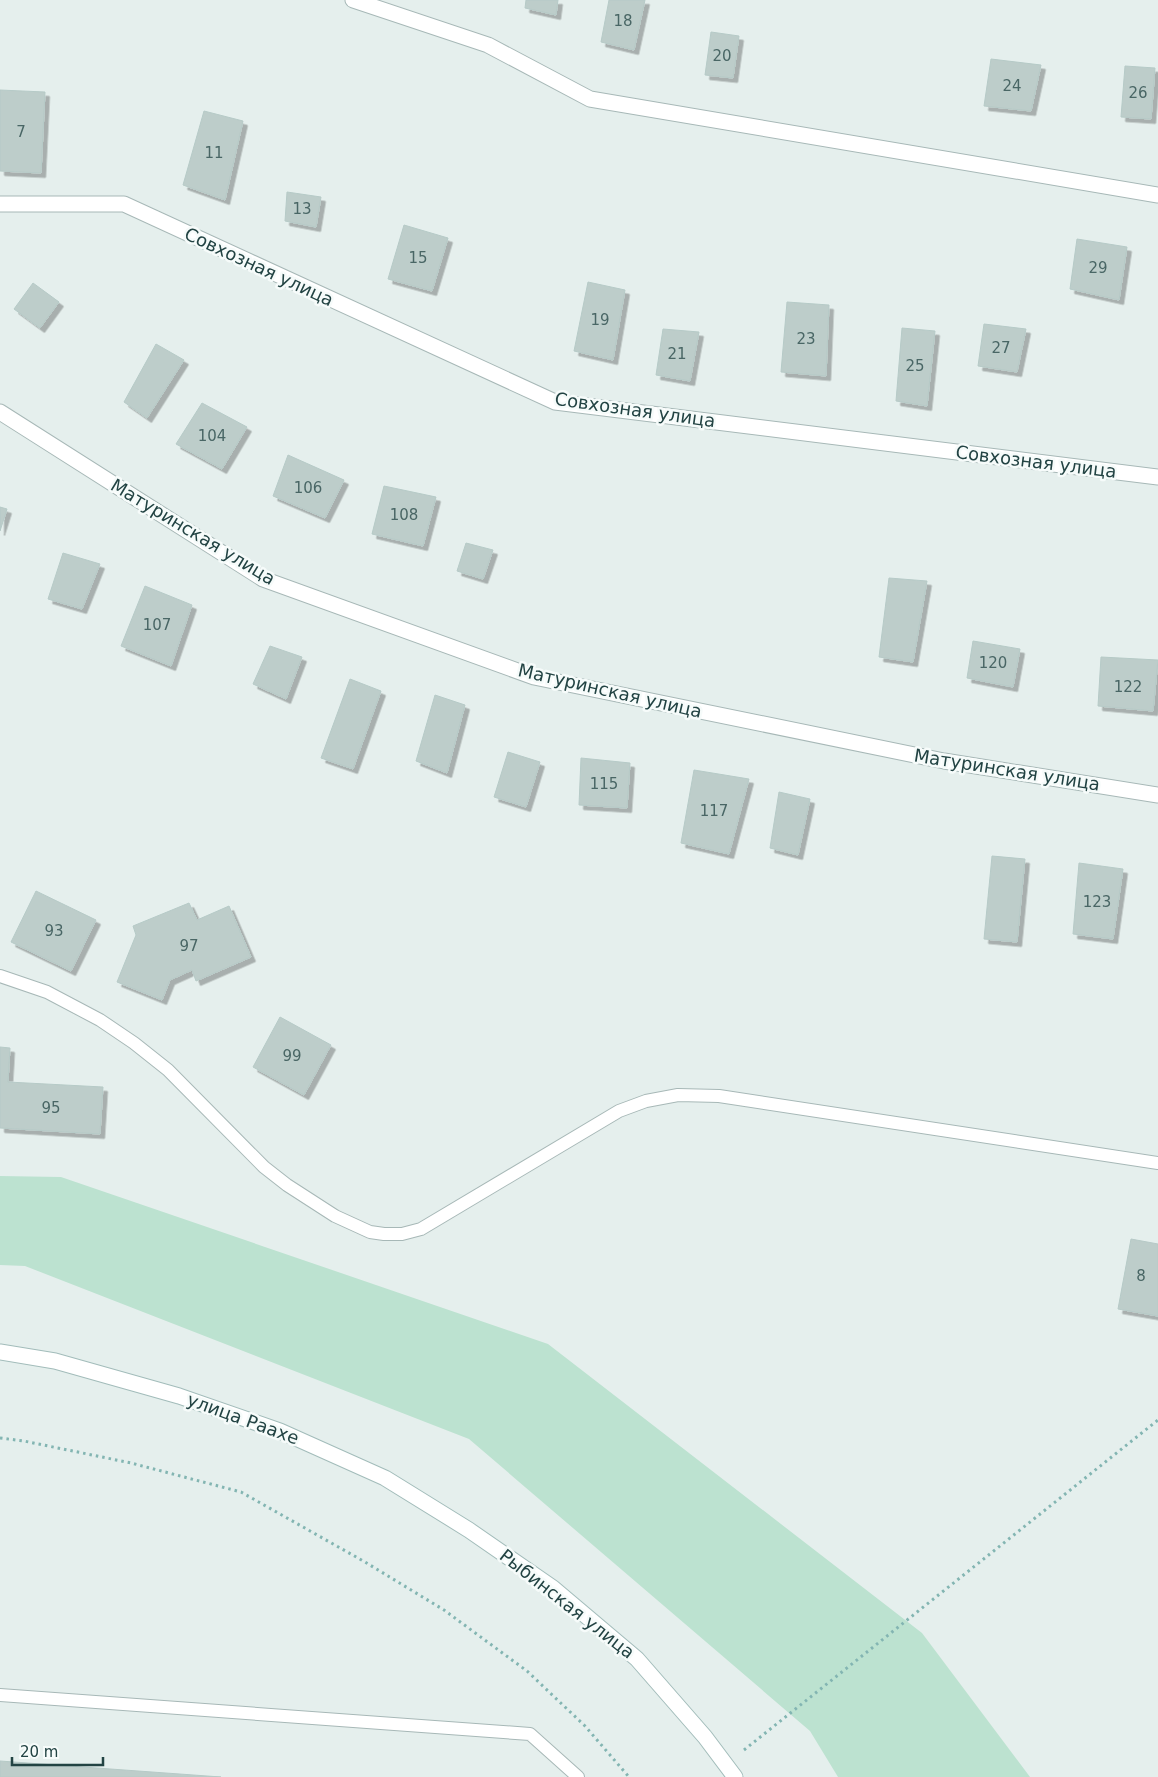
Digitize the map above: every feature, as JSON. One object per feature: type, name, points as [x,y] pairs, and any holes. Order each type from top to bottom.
[{"type":"street","points":[[353,0],[488,45],[590,99],[1158,195]]},
{"type":"street","name":"Совхозная улица","points":[[0,204],[124,204],[555,402],[1158,477]]},
{"type":"street","name":"Матуринская улица","points":[[0,412],[263,579],[534,677],[944,761],[1158,795]]},
{"type":"street","name":"улица Раахе","points":[[0,1352],[55,1361],[179,1396],[280,1431],[385,1478],[469,1530]]},
{"type":"street","name":"Рыбинская улица","points":[[469,1530],[552,1588],[637,1658],[705,1737],[735,1777]]},
{"type":"lane","points":[[0,976],[47,992],[100,1020],[134,1043],[168,1070],[276,1178],[335,1216],[370,1232],[402,1234],[421,1229],[619,1111],[646,1101],[678,1095],[719,1096],[1158,1163]]},
{"type":"lane","points":[[0,1696],[530,1734],[578,1777]]},
{"type":"path","points":[[726,1765],[1158,1420]]},
{"type":"path","points":[[0,1438],[24,1441],[131,1463],[241,1492],[365,1562],[444,1610],[527,1671],[585,1726],[628,1777]]},
{"type":"green space","points":[[0,1176],[61,1177],[548,1344],[922,1633],[1030,1777],[838,1777],[810,1731],[469,1439],[25,1266],[0,1265]]},
{"type":"building","points":[[526,0],[558,0],[556,15],[525,8]]},
{"type":"building","points":[[609,0],[645,0],[634,50],[601,42]]},
{"type":"building","points":[[711,32],[739,36],[733,78],[705,75]]},
{"type":"building","points":[[991,59],[1041,65],[1031,111],[984,106]]},
{"type":"building","points":[[1125,66],[1155,68],[1151,119],[1121,117]]},
{"type":"building","points":[[0,90],[45,92],[41,173],[0,171]]},
{"type":"building","points":[[204,111],[243,121],[225,200],[183,185]]},
{"type":"building","points":[[287,192],[321,197],[316,227],[285,221]]},
{"type":"building","points":[[404,225],[448,238],[432,291],[388,279]]},
{"type":"building","points":[[1077,239],[1127,247],[1119,300],[1070,289]]},
{"type":"building","points":[[588,282],[625,290],[613,360],[574,351]]},
{"type":"building","points":[[33,283],[59,302],[40,328],[14,309]]},
{"type":"building","points":[[787,302],[829,305],[826,376],[781,372]]},
{"type":"building","points":[[984,324],[1026,329],[1017,372],[978,366]]},
{"type":"building","points":[[902,328],[935,331],[927,406],[896,401]]},
{"type":"building","points":[[663,329],[699,332],[690,381],[656,375]]},
{"type":"building","points":[[156,344],[184,360],[147,418],[124,402]]},
{"type":"building","points":[[202,403],[247,427],[222,469],[176,444]]},
{"type":"building","points":[[288,455],[344,480],[325,518],[273,496]]},
{"type":"building","points":[[384,486],[436,497],[423,546],[372,534]]},
{"type":"building","points":[[0,507],[7,509],[0,531]]},
{"type":"building","points":[[466,543],[493,550],[483,579],[457,571]]},
{"type":"building","points":[[63,553],[100,564],[82,609],[48,599]]},
{"type":"building","points":[[889,578],[927,581],[913,662],[879,657]]},
{"type":"building","points":[[145,586],[192,605],[171,666],[121,646]]},
{"type":"building","points":[[973,641],[1020,649],[1013,687],[967,678]]},
{"type":"building","points":[[270,646],[302,657],[286,699],[253,684]]},
{"type":"building","points":[[1101,657],[1158,660],[1153,711],[1098,706]]},
{"type":"building","points":[[350,679],[381,691],[353,769],[321,758]]},
{"type":"building","points":[[435,695],[465,705],[447,773],[416,761]]},
{"type":"building","points":[[508,752],[540,762],[526,807],[494,797]]},
{"type":"building","points":[[581,758],[630,763],[627,808],[579,805]]},
{"type":"building","points":[[694,770],[749,779],[729,854],[681,843]]},
{"type":"building","points":[[779,792],[810,799],[798,855],[770,848]]},
{"type":"building","points":[[992,856],[1025,859],[1017,942],[984,939]]},
{"type":"building","points":[[1079,863],[1123,869],[1113,939],[1073,934]]},
{"type":"building","points":[[36,891],[96,920],[71,971],[11,942]]},
{"type":"building","points":[[189,903],[197,920],[229,906],[251,957],[196,981],[192,970],[170,980],[162,1000],[117,982],[136,935],[133,926]]},
{"type":"building","points":[[280,1017],[331,1045],[304,1095],[253,1067]]},
{"type":"building","points":[[0,1047],[10,1048],[8,1082],[103,1087],[100,1134],[0,1128]]},
{"type":"building","points":[[1131,1239],[1158,1244],[1158,1316],[1118,1309]]},
{"type":"building","points":[[0,1761],[221,1777],[0,1777]]}]
